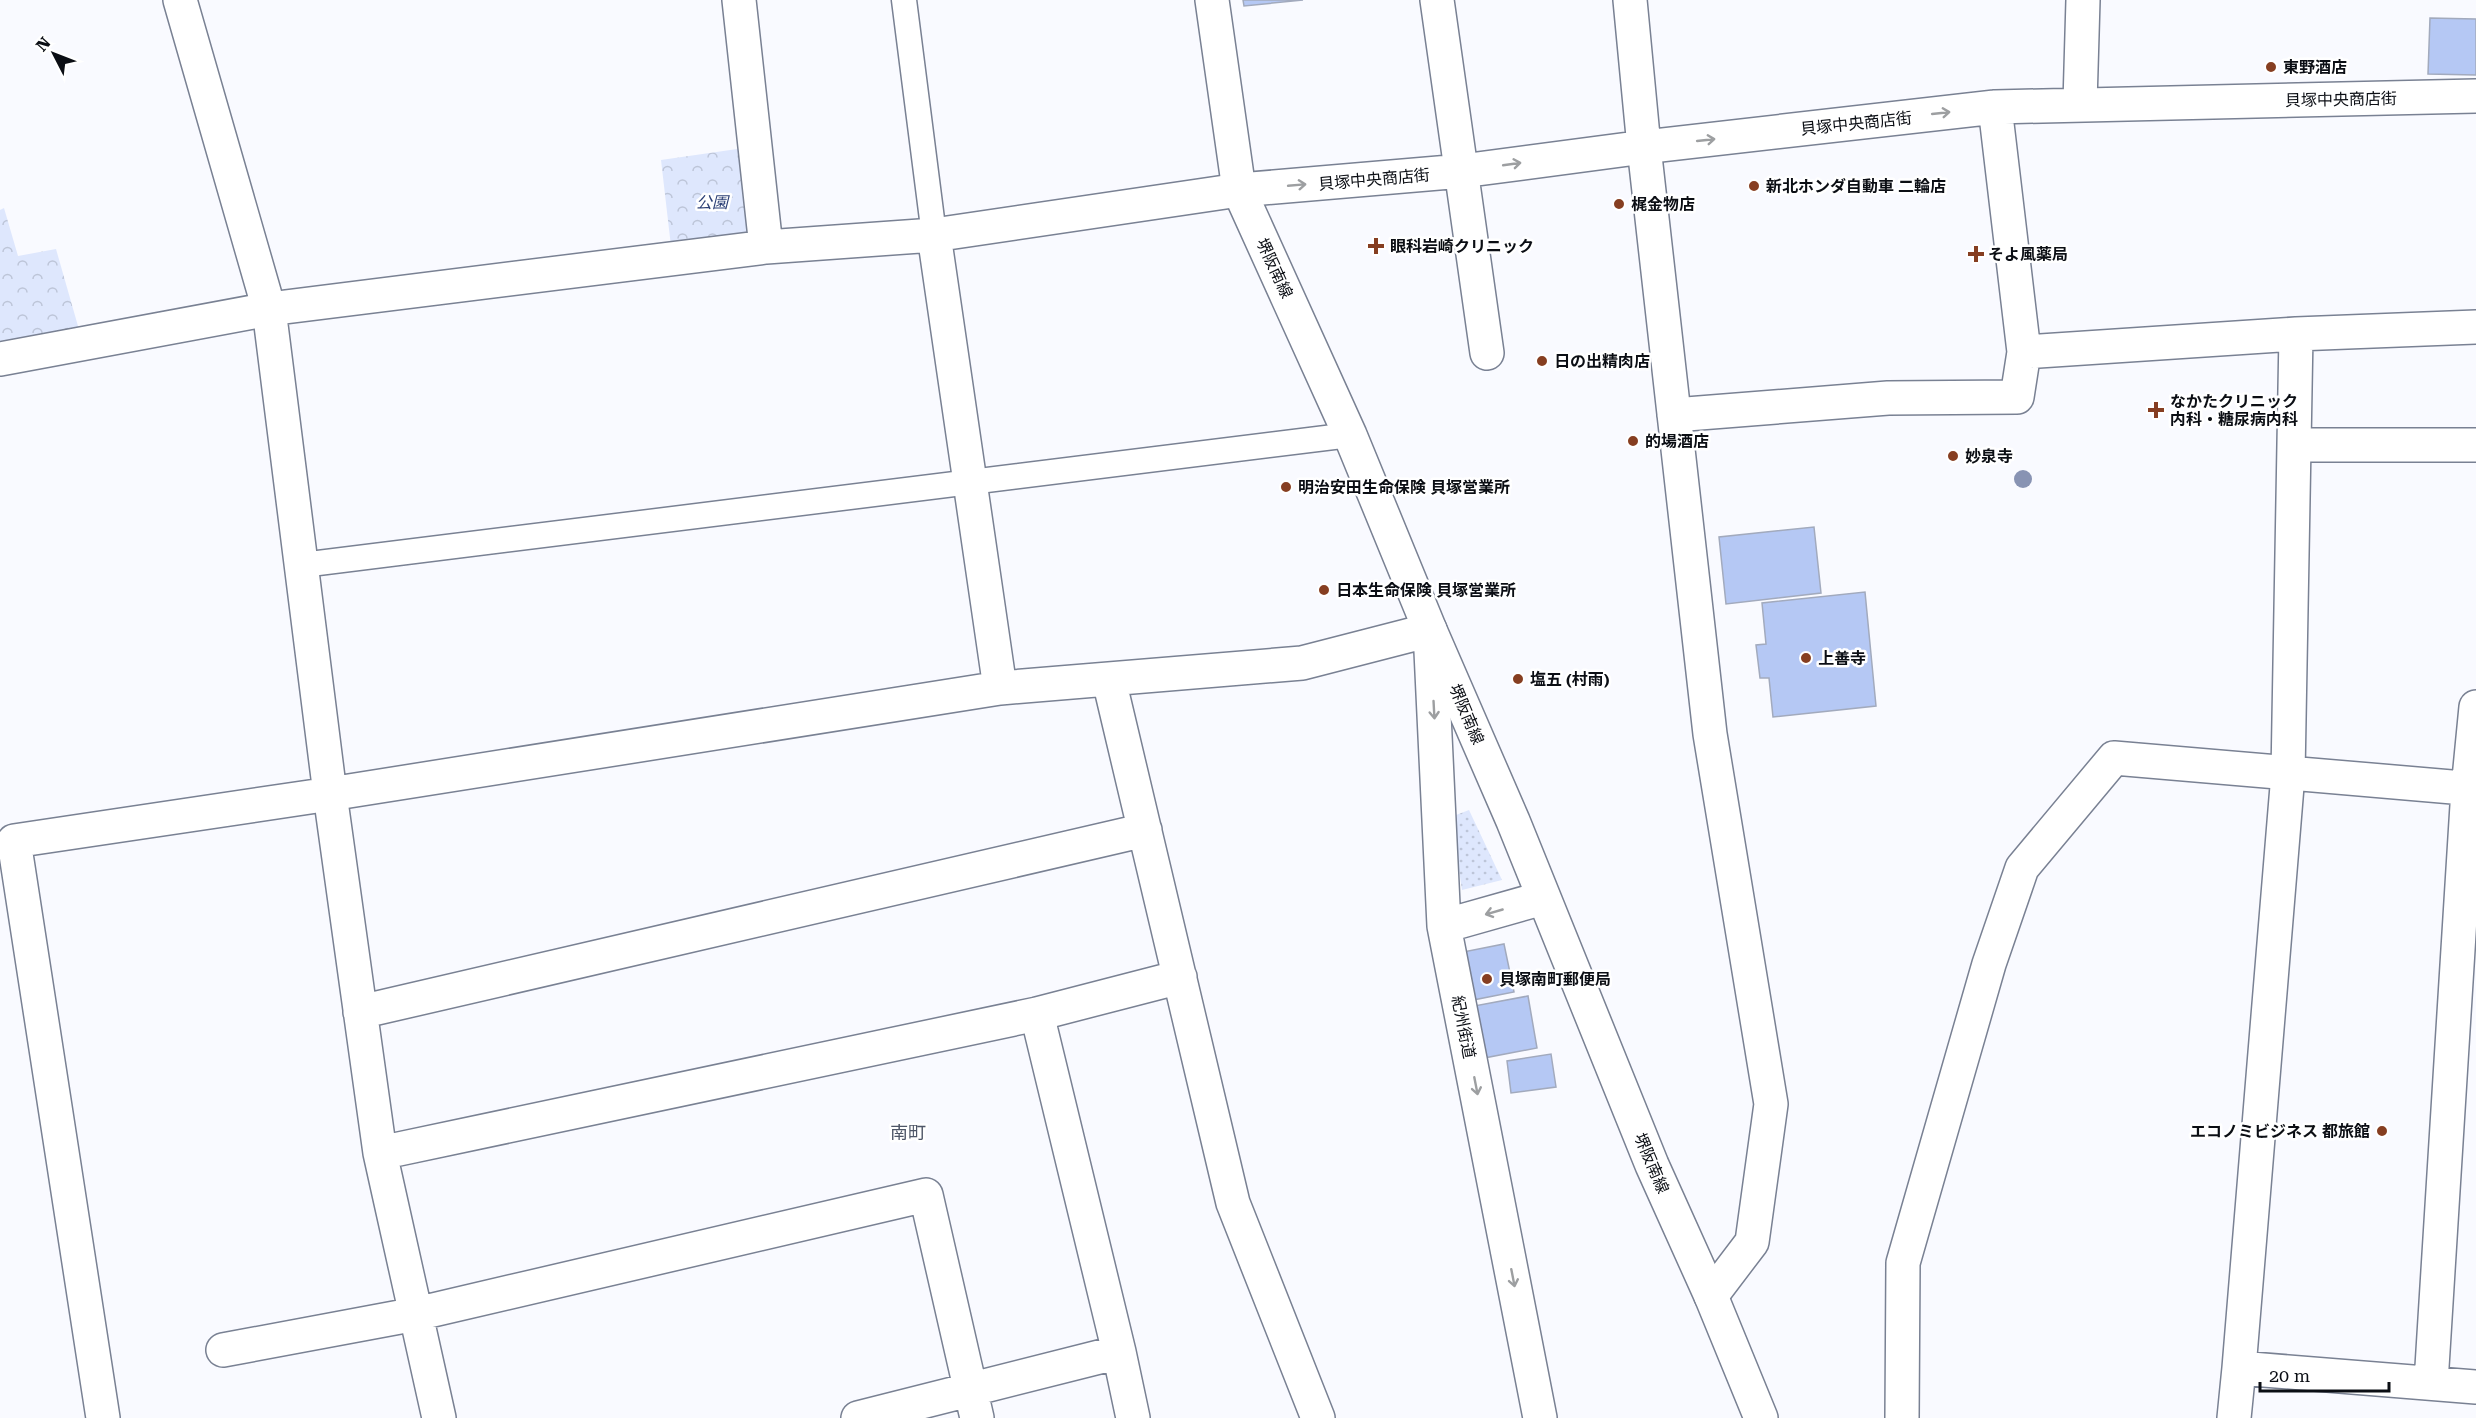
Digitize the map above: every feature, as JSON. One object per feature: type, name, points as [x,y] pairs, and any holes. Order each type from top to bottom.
[{"type":"street","points":[[180,0],[269,309],[330,794],[380,1153],[439,1418]]},
{"type":"street","points":[[739,0],[766,247]]},
{"type":"street","name":"堺阪南線","points":[[1212,0],[1239,190],[1350,435],[1430,630],[1513,821],[1647,1154],[1712,1296],[1761,1418]]},
{"type":"street","points":[[1437,0],[1487,353]]},
{"type":"street","points":[[1630,0],[1644,147],[1710,735],[1771,1104],[1752,1242],[1712,1296]]},
{"type":"street","points":[[2080,104],[2083,0]]},
{"type":"street","name":"貝塚中央商店街","points":[[0,359],[269,309],[766,247],[934,235],[1239,190],[1462,171],[1644,147],[1995,107],[2476,96]]},
{"type":"street","points":[[1674,415],[1888,398],[2017,397],[2024,352],[1995,107]]},
{"type":"street","points":[[934,235],[1000,688]]},
{"type":"street","points":[[2024,352],[2296,334],[2476,327]]},
{"type":"street","points":[[2234,1418],[2288,774],[2296,334]]},
{"type":"street","points":[[2294,445],[2476,445]]},
{"type":"street","points":[[103,1418],[14,842],[1000,688],[1302,663],[1430,630]]},
{"type":"street","name":"紀州街道","points":[[1430,630],[1444,926],[1540,1418]]},
{"type":"street","points":[[1109,680],[1233,1203],[1318,1418]]},
{"type":"street","points":[[2432,1383],[2476,707]]},
{"type":"street","points":[[1902,1418],[1903,1263],[1989,964],[2022,868],[2114,758],[2472,789]]},
{"type":"street","points":[[360,1012],[1145,831]]},
{"type":"street","points":[[1444,926],[1543,898]]},
{"type":"street","points":[[380,1153],[1037,1014],[1179,977]]},
{"type":"street","points":[[1037,1014],[1133,1418]]},
{"type":"street","points":[[224,1350],[416,1314],[926,1195],[974,1404]]},
{"type":"street","points":[[858,1418],[974,1404],[1119,1352]]},
{"type":"street","points":[[2239,1368],[2476,1387]]},
{"type":"lane","points":[[904,0],[934,235]]},
{"type":"lane","points":[[302,565],[971,480],[1350,435]]},
{"type":"green space","name":"公園","points":[[751,147],[763,245],[672,255],[661,160]]},
{"type":"green space","points":[[4,208],[18,256],[56,249],[80,333],[0,351],[0,210]]},
{"type":"green space","points":[[1469,810],[1502,880],[1462,890],[1451,817]]},
{"type":"building","points":[[1243,0],[1303,0],[1244,6]]},
{"type":"building","points":[[2430,18],[2476,19],[2476,75],[2428,74]]},
{"type":"building","points":[[1814,527],[1821,593],[1726,604],[1719,537]]},
{"type":"building","points":[[1865,592],[1876,706],[1773,717],[1769,678],[1760,678],[1756,645],[1766,644],[1762,603]]},
{"type":"building","points":[[1504,944],[1514,992],[1473,1000],[1463,952]]},
{"type":"building","points":[[1528,996],[1537,1048],[1484,1058],[1474,1006]]},
{"type":"building","points":[[1551,1054],[1556,1087],[1511,1093],[1507,1061]]},
{"type":"place","name":"東野酒店","points":[[2271,67]]},
{"type":"place","name":"新北ホンダ自動車 二輪店","points":[[1754,186]]},
{"type":"place","name":"梶金物店","points":[[1619,204]]},
{"type":"place","name":"眼科岩崎クリニック","points":[[1376,246]]},
{"type":"place","name":"そよ風薬局","points":[[1976,254]]},
{"type":"place","name":"日の出精肉店","points":[[1542,361]]},
{"type":"place","name":"なかたクリニック 内科・糖尿病内科","points":[[2156,410]]},
{"type":"place","name":"的場酒店","points":[[1633,441]]},
{"type":"place","name":"妙泉寺","points":[[1953,456]]},
{"type":"place","name":"明治安田生命保険 貝塚営業所","points":[[1286,487]]},
{"type":"place","name":"日本生命保険 貝塚営業所","points":[[1324,590]]},
{"type":"place","name":"上善寺","points":[[1806,658]]},
{"type":"place","name":"塩五 (村雨)","points":[[1518,679]]},
{"type":"place","name":"貝塚南町郵便局","points":[[1487,979]]},
{"type":"place","name":"エコノミビジネス 都旅館","points":[[2382,1131]]},
{"type":"district","name":"南町","points":[[908,1133]]}]
